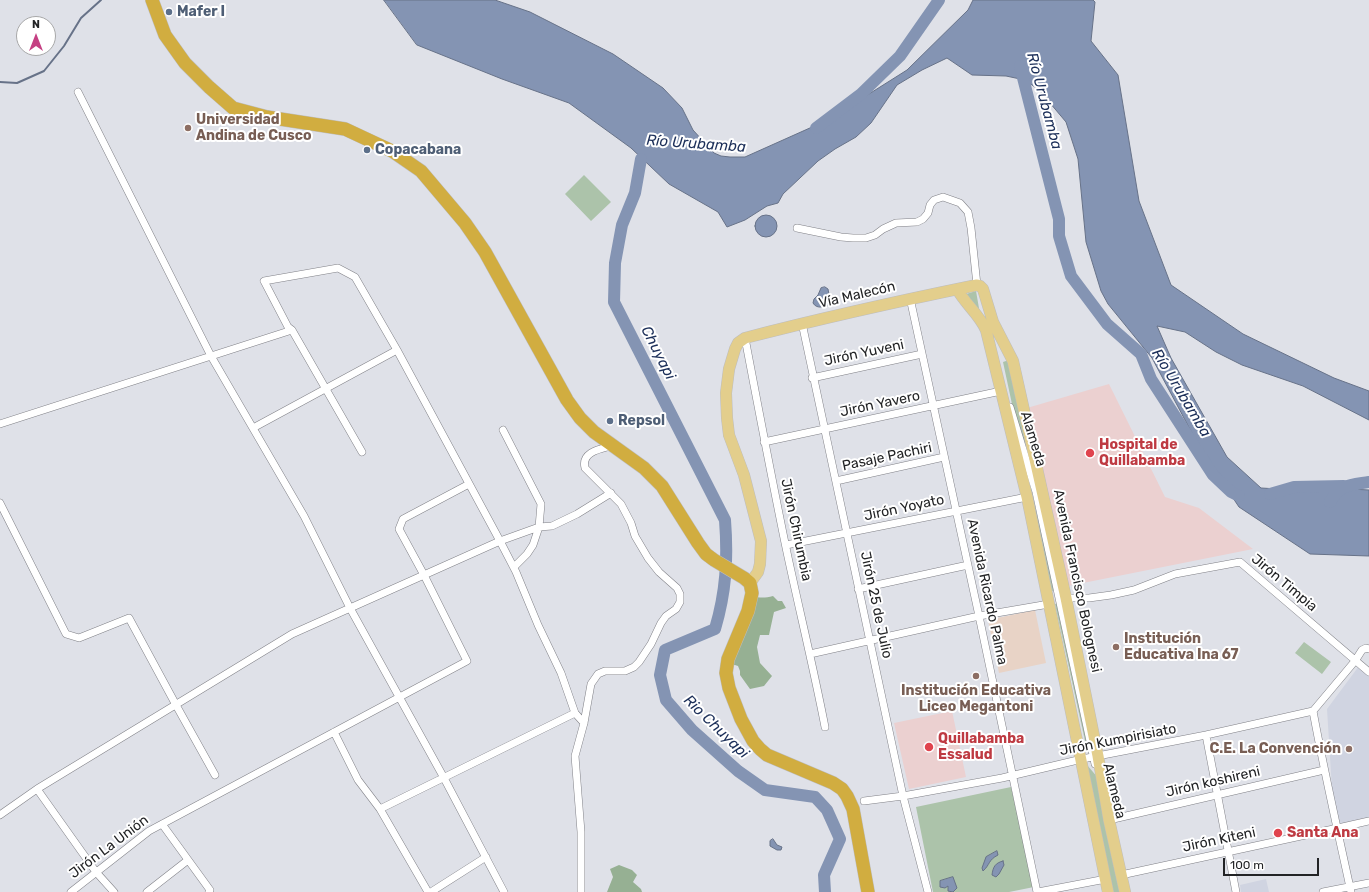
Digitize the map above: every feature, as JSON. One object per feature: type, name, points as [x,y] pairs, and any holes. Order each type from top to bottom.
[{"type":"highway","points":[[152,0],[165,34],[185,63],[233,108],[267,117],[345,129],[392,151],[421,171],[466,223],[485,252],[567,400],[580,418],[594,432],[644,468],[662,486],[698,543],[714,560],[750,583],[752,594],[748,611],[728,659],[726,673],[734,703],[753,741],[760,749],[774,758],[833,783],[842,789],[847,796],[856,818],[868,892]]},
{"type":"main road","name":"Vía Malecón","points":[[745,338],[910,298],[977,285]]},
{"type":"main road","name":"Avenida Francisco Bolognesi","points":[[977,285],[983,289],[993,322],[1011,356],[1066,598],[1091,758],[1108,892]]},
{"type":"main road","name":"Avenida Francisco Bolognesi","points":[[957,289],[962,298],[983,322],[986,330],[1028,497],[1049,604],[1109,820],[1125,892]]},
{"type":"main road","points":[[745,338],[738,343],[734,349],[729,369],[726,394],[729,435],[744,475],[761,541],[760,564],[758,572],[750,583]]},
{"type":"main road","points":[[994,362],[1011,356]]},
{"type":"street","points":[[78,92],[211,356],[304,516],[350,608],[444,778],[504,892]]},
{"type":"street","points":[[797,228],[840,237],[866,238],[896,222],[917,222],[923,219],[928,213],[930,205],[934,200],[943,197],[960,203],[968,212],[977,285]]},
{"type":"street","points":[[362,452],[292,330],[288,327],[264,282],[338,268],[355,277],[397,350],[514,567],[538,625],[561,673],[575,712],[584,723]]},
{"type":"street","name":"Avenida Ricardo Palma","points":[[910,298],[1037,892]]},
{"type":"street","name":"Alameda","points":[[993,322],[994,345],[998,366],[1036,492],[1091,758]]},
{"type":"street","name":"Jirón 25 de Julio","points":[[802,323],[812,378],[836,481],[903,796],[928,892]]},
{"type":"street","points":[[0,424],[292,330]]},
{"type":"street","name":"Jirón Chirumbia","points":[[745,338],[764,442],[825,727]]},
{"type":"street","points":[[253,428],[397,350]]},
{"type":"street","name":"Jirón Yuveni","points":[[812,378],[922,354]]},
{"type":"street","name":"Jirón Yavero","points":[[764,442],[1001,391]]},
{"type":"street","points":[[503,430],[541,504],[539,527],[534,545],[514,567]]},
{"type":"street","points":[[581,892],[581,832],[575,756],[594,678],[598,674],[605,671],[625,671],[634,667],[651,644],[661,623],[666,616],[676,609],[680,602],[680,594],[677,588],[659,572],[648,558],[635,536],[622,504],[585,468],[585,458],[590,453],[612,446]]},
{"type":"street","name":"Pasaje Pachiri","points":[[836,481],[944,458]]},
{"type":"street","points":[[424,575],[399,529],[403,519],[469,484]]},
{"type":"street","points":[[0,815],[37,789],[292,634],[500,541],[539,527],[552,526],[577,514],[611,493]]},
{"type":"street","name":"Jirón Yoyato","points":[[786,545],[847,534],[956,510],[1028,497]]},
{"type":"street","points":[[0,503],[66,634],[79,638],[129,618],[215,775]]},
{"type":"street","name":"Jirón Timpia","points":[[1066,598],[1089,598],[1111,595],[1134,590],[1175,574],[1240,562],[1355,661]]},
{"type":"street","points":[[858,589],[968,565]]},
{"type":"street","name":"Jirón La Unión","points":[[71,892],[148,831],[467,661],[424,575]]},
{"type":"street","points":[[810,654],[979,616],[1049,604]]},
{"type":"street","points":[[1351,889],[1324,770],[1313,711],[1355,661],[1362,650],[1369,648]]},
{"type":"street","points":[[1355,661],[1369,672]]},
{"type":"street","name":"Jirón Kumpirisiato","points":[[864,801],[903,796],[1012,776],[1313,711]]},
{"type":"street","points":[[380,809],[575,712]]},
{"type":"street","points":[[334,732],[358,780],[380,809],[429,892],[486,858]]},
{"type":"street","points":[[1206,735],[1236,892]]},
{"type":"street","name":"Jirón koshireni","points":[[1109,820],[1324,770]]},
{"type":"street","points":[[37,789],[96,872],[114,892]]},
{"type":"street","name":"Alameda","points":[[1109,820],[1122,892]]},
{"type":"street","name":"Jirón Kiteni","points":[[1121,875],[1369,821]]},
{"type":"street","points":[[162,824],[210,890],[209,892]]},
{"type":"street","points":[[147,892],[188,860]]},
{"type":"street","points":[[1037,892],[1106,879]]},
{"type":"street","points":[[1323,892],[1351,889],[1369,883]]},
{"type":"shaded area","name":"Hospital de Quillabamba","points":[[1109,384],[1165,497],[1199,508],[1253,549],[1068,586],[1027,408]]},
{"type":"shaded area","points":[[1035,610],[1046,663],[999,673],[988,620]]},
{"type":"shaded area","name":"C.E. La Convención","points":[[1359,666],[1369,674],[1369,818],[1340,826],[1332,789],[1327,709]]},
{"type":"shaded area","name":"Quillabamba Essalud","points":[[952,711],[966,777],[909,789],[894,723]]},
{"type":"shaded area","points":[[1266,879],[1269,892],[1241,892],[1240,885]]},
{"type":"green space","points":[[584,175],[611,202],[591,221],[565,194]]},
{"type":"green space","points":[[976,291],[980,314],[963,295]]},
{"type":"green space","points":[[1012,359],[1062,589],[1052,591],[1003,362]]},
{"type":"green space","points":[[752,596],[762,598],[773,596],[778,601],[782,601],[786,608],[774,612],[769,635],[760,635],[757,647],[760,663],[772,676],[764,686],[750,689],[740,675],[738,666],[728,666]]},
{"type":"green space","points":[[1064,601],[1097,748],[1087,750],[1055,604]]},
{"type":"green space","points":[[1304,642],[1331,662],[1322,674],[1295,653]]},
{"type":"green space","points":[[1087,765],[1099,779],[1125,892],[1110,892]]},
{"type":"green space","points":[[1011,787],[1034,887],[1009,892],[933,892],[916,807]]},
{"type":"green space","points":[[619,865],[632,870],[637,875],[633,882],[641,889],[642,892],[607,892],[613,877],[610,869]]},
{"type":"water","points":[[384,0],[495,0],[530,12],[613,54],[663,88],[682,108],[693,130],[714,153],[721,156],[745,157],[821,123],[907,70],[968,10],[973,0],[1093,0],[1095,2],[1091,41],[1118,75],[1139,201],[1171,285],[1243,334],[1334,378],[1369,391],[1369,420],[1303,386],[1242,365],[1216,352],[1185,332],[1157,326],[1171,358],[1227,457],[1261,488],[1314,491],[1351,489],[1369,490],[1369,556],[1310,554],[1239,507],[1201,450],[1152,358],[1108,304],[1101,291],[1086,242],[1078,159],[1066,122],[1039,90],[1025,80],[1006,76],[972,75],[947,58],[922,70],[897,85],[871,123],[856,137],[818,161],[783,194],[778,203],[767,206],[745,220],[727,227],[718,212],[669,184],[631,148],[569,103],[502,79],[417,45]]},
{"type":"water","points":[[762,215],[770,215],[777,222],[777,230],[770,237],[762,237],[755,230],[755,222]]},
{"type":"water","points":[[825,287],[828,289],[831,305],[821,307],[817,306],[813,303],[814,299],[818,295],[821,288]]},
{"type":"water","points":[[773,839],[777,845],[782,847],[781,850],[777,850],[770,846],[770,841]]},
{"type":"water","points":[[997,851],[998,855],[992,859],[983,871],[982,868],[986,857]]},
{"type":"water","points":[[1003,861],[1004,865],[999,874],[996,877],[992,875],[995,866]]},
{"type":"water","points":[[953,877],[957,888],[953,892],[948,891],[948,886],[945,888],[940,887],[940,881]]},
{"type":"waterway","points":[[0,82],[17,83],[44,71],[64,46],[81,18],[101,0]]},
{"type":"waterway","name":"Río Urubamba","points":[[816,128],[861,94],[900,56],[939,0]]},
{"type":"waterway","name":"Río Urubamba","points":[[1020,66],[1059,219],[1059,236],[1071,276],[1107,324],[1141,354],[1151,379],[1213,475],[1231,492],[1239,496]]},
{"type":"waterway","name":"Rio Chuyapi","points":[[641,159],[635,193],[622,225],[615,263],[614,302],[725,520],[726,534],[724,589],[715,629],[665,650],[660,675],[666,700],[692,730],[738,771],[765,790],[815,797],[827,810],[840,839],[824,875],[825,892]]},
{"type":"waterway","name":"Río Urubamba","points":[[1330,502],[1334,496],[1346,486],[1369,482]]},
{"type":"waterway","points":[[1270,494],[1294,487],[1344,486]]},
{"type":"place","name":"Mafer I","points":[[169,12]]},
{"type":"place","name":"Universidad Andina de Cusco","points":[[188,128]]},
{"type":"place","name":"Copacabana","points":[[367,150]]},
{"type":"place","name":"Repsol","points":[[610,421]]},
{"type":"place","name":"Hospital de Quillabamba","points":[[1090,453]]},
{"type":"place","name":"Institución Educativa Ina 67","points":[[1116,647]]},
{"type":"place","name":"Institución Educativa Liceo Megantoni","points":[[976,676]]},
{"type":"place","name":"Quillabamba Essalud","points":[[929,747]]},
{"type":"place","name":"C.E. La Convención","points":[[1349,749]]},
{"type":"place","name":"Santa Ana","points":[[1278,833]]},
{"type":"water label","name":"Chuyapi","points":[[658,353]]}]
